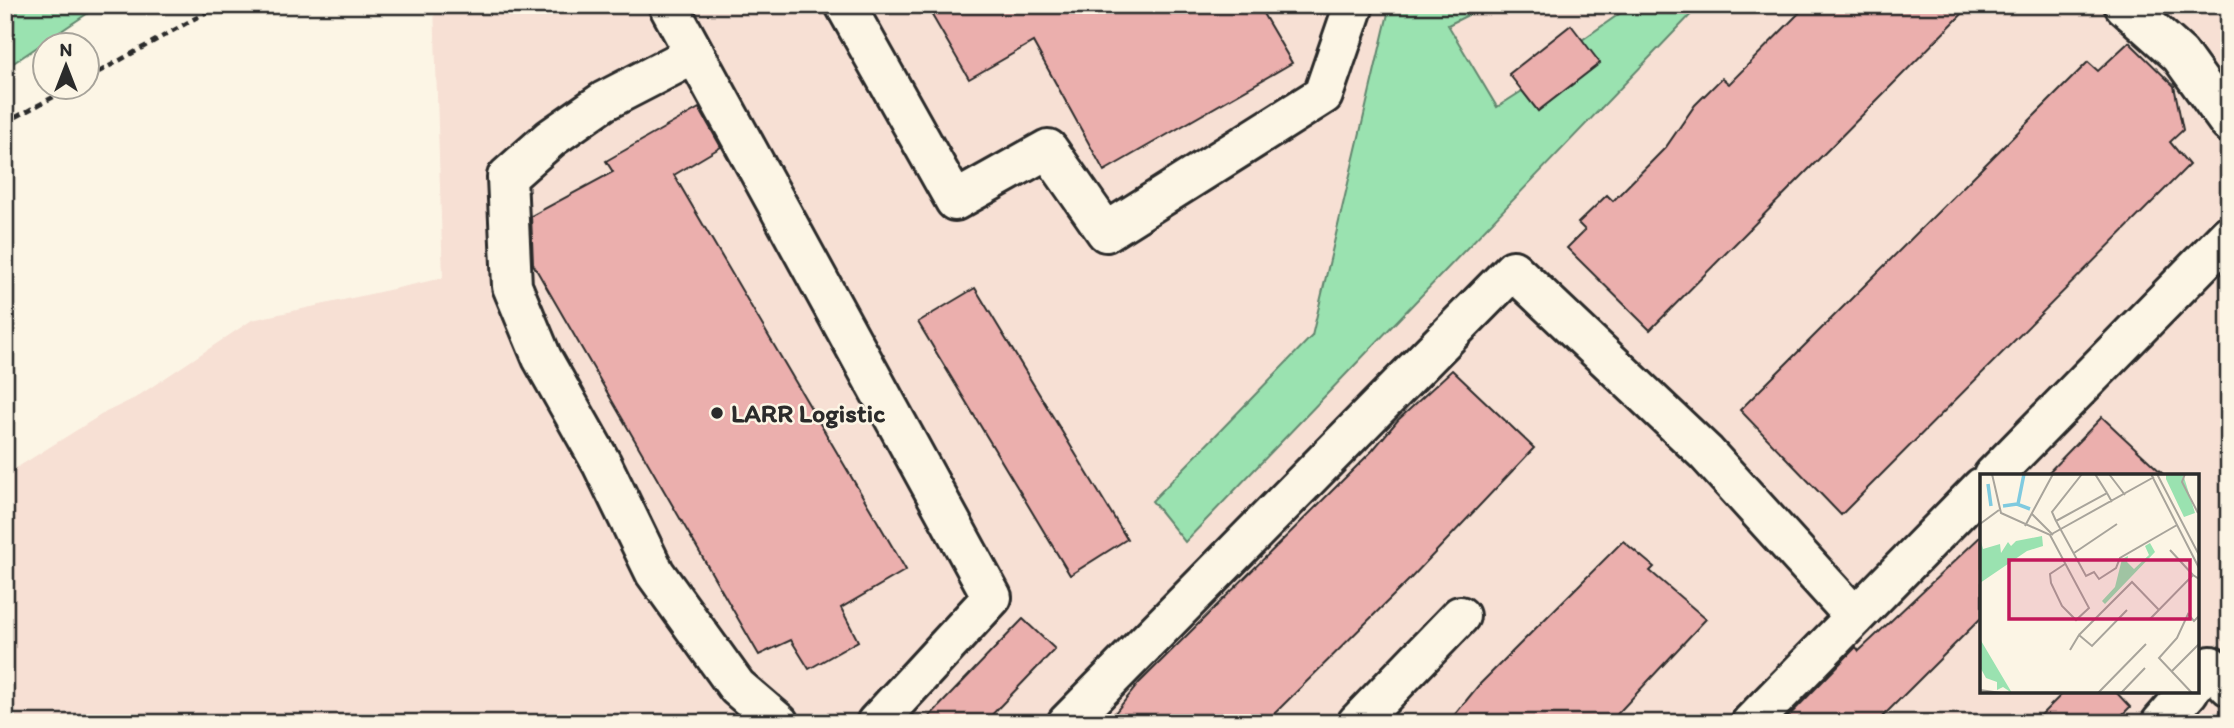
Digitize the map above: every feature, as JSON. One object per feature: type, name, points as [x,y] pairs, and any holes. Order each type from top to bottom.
[{"type":"lane","points":[[668,5],[992,597],[876,723]]},
{"type":"lane","points":[[845,5],[954,201],[1048,149],[1106,232],[1323,95],[1354,5]]},
{"type":"lane","points":[[2124,5],[2180,55],[2229,122]]},
{"type":"lane","points":[[695,54],[604,101],[551,138],[507,177],[512,286],[542,358],[602,464],[655,573],[737,687],[779,723]]},
{"type":"lane","points":[[1995,474],[2229,235]]},
{"type":"lane","points":[[1067,723],[1513,270],[1706,453],[1855,617]]},
{"type":"lane","points":[[1751,723],[1980,489]]},
{"type":"lane","points":[[1357,723],[1460,616]]},
{"type":"lane","points":[[2199,679],[2211,666],[2229,686]]},
{"type":"lane","points":[[2161,723],[2187,693]]},
{"type":"path","points":[[102,70],[219,5]]},
{"type":"path","points":[[5,123],[44,102]]},
{"type":"shaded area","points":[[434,5],[2229,5],[2229,723],[5,723],[5,475],[104,413],[135,398],[252,320],[443,278]]},
{"type":"green space","points":[[5,5],[100,5],[60,32],[32,32],[32,51],[9,66],[5,65]]},
{"type":"green space","points":[[1390,5],[1488,5],[1448,25],[1497,107],[1522,91],[1538,111],[1582,40],[1632,5],[1700,5],[1185,542],[1152,501],[1312,336]]},
{"type":"building","points":[[926,5],[1258,5],[1292,63],[1104,171],[1033,42],[969,79]]},
{"type":"building","points":[[1807,5],[1971,5],[1650,330],[1567,248],[1585,230],[1578,223],[1607,195],[1613,201],[1666,147],[1695,105],[1722,78],[1729,84]]},
{"type":"building","points":[[1571,25],[1600,63],[1538,111],[1509,74]]},
{"type":"building","points":[[2129,42],[2174,86],[2183,130],[2170,142],[2189,165],[1841,515],[1740,410],[2088,62],[2098,71]]},
{"type":"building","name":"LARR Logistic","points":[[699,108],[721,147],[674,175],[906,570],[841,608],[858,641],[809,669],[791,640],[759,655],[533,264],[531,216],[613,172],[606,161]]},
{"type":"building","points":[[975,288],[1127,539],[1070,575],[918,322]]},
{"type":"building","points":[[1452,370],[1534,448],[1411,578],[1265,723],[1107,723],[1139,683],[1372,451],[1398,420]]},
{"type":"building","points":[[2102,417],[2163,474],[2047,474]]},
{"type":"building","points":[[1980,537],[1980,619],[1876,723],[1782,723],[1856,647],[1859,651]]},
{"type":"building","points":[[1623,541],[1654,567],[1650,571],[1706,619],[1609,723],[1448,723],[1478,686]]},
{"type":"building","points":[[1023,619],[1055,649],[984,723],[923,723]]},
{"type":"building","points":[[2063,693],[2117,693],[2130,707],[2114,723],[2033,723]]},
{"type":"place","name":"LARR Logistic","points":[[717,413]]}]
